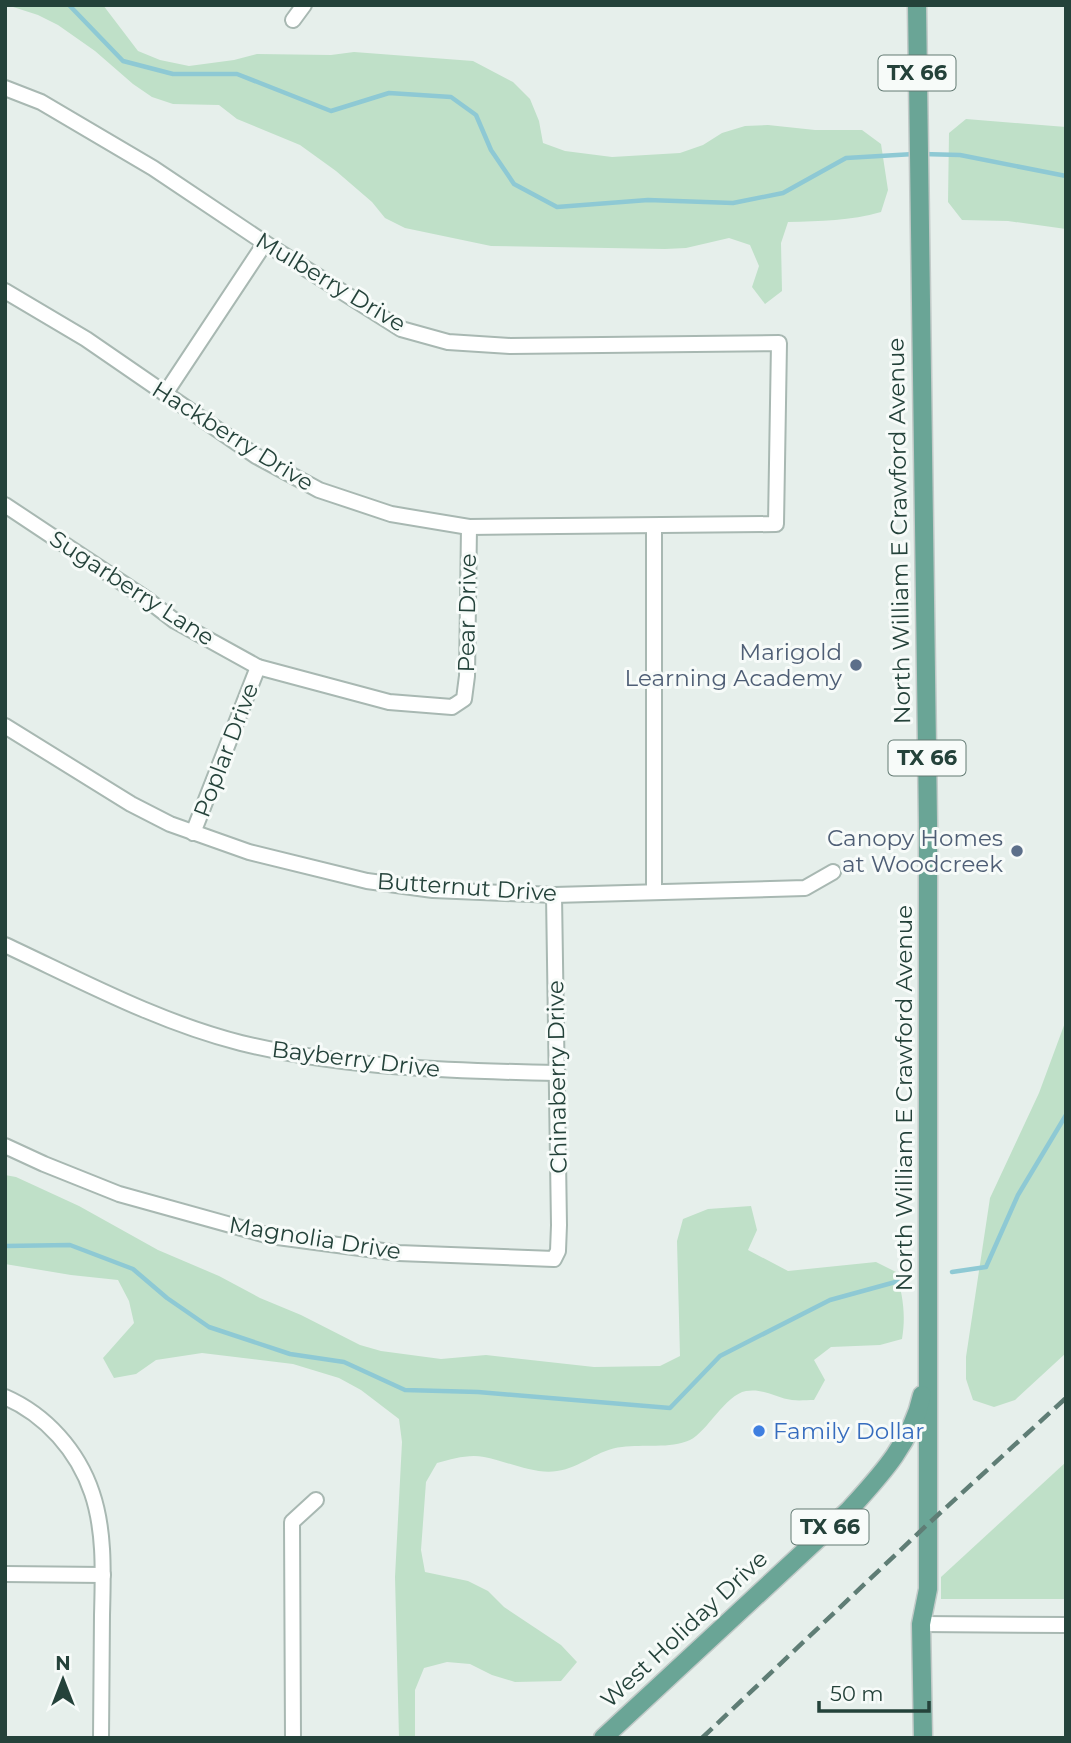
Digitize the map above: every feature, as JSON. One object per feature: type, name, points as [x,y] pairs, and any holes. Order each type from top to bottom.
[{"type":"main road","name":"North William E Crawford Avenue","points":[[917,5],[928,823],[929,1350]]},
{"type":"main road","points":[[923,1738],[921,1624],[928,1588],[929,1350]]},
{"type":"main road","name":"West Holiday Drive","points":[[603,1738],[849,1510],[885,1469],[913,1425],[922,1399],[929,1350]]},
{"type":"street","points":[[293,20],[304,5]]},
{"type":"street","name":"Mulberry Drive","points":[[5,88],[41,102],[153,168],[401,329],[448,342],[510,346],[779,343],[776,524]]},
{"type":"street","points":[[165,394],[265,243]]},
{"type":"street","name":"Hackberry Drive","points":[[5,291],[86,339],[256,456],[318,490],[391,514],[469,527],[776,524]]},
{"type":"street","name":"Sugarberry Lane","points":[[5,505],[175,621],[258,667],[389,702],[452,707],[464,699]]},
{"type":"street","points":[[654,526],[654,892]]},
{"type":"street","name":"Pear Drive","points":[[464,699],[467,676],[469,527]]},
{"type":"street","name":"Poplar Drive","points":[[193,833],[258,667]]},
{"type":"street","name":"Butternut Drive","points":[[5,726],[131,804],[193,833],[292,864],[367,881],[433,890],[554,895],[805,888],[833,872]]},
{"type":"street","name":"Chinaberry Drive","points":[[554,895],[559,1225],[558,1251],[554,1259]]},
{"type":"street","name":"Bayberry Drive","points":[[5,945],[107,994],[172,1020],[239,1042],[310,1058],[350,1062],[466,1072],[558,1073]]},
{"type":"street","name":"Magnolia Drive","points":[[5,1146],[119,1194],[270,1236],[398,1253],[554,1259]]},
{"type":"street","points":[[5,1397],[24,1405],[51,1427],[78,1461],[93,1494],[100,1532],[103,1575],[101,1738]]},
{"type":"street","points":[[293,1738],[292,1522],[316,1500]]},
{"type":"street","points":[[5,1574],[103,1575]]},
{"type":"street","points":[[921,1624],[1066,1625]]},
{"type":"green space","points":[[7,5],[103,5],[138,51],[160,60],[189,66],[257,54],[331,55],[354,52],[473,61],[513,82],[530,99],[539,121],[543,143],[565,151],[612,157],[680,153],[703,145],[722,133],[745,126],[862,130],[881,144],[888,190],[881,212],[847,219],[788,222],[781,243],[782,291],[765,304],[752,287],[759,266],[750,245],[729,238],[686,248],[665,249],[491,246],[405,228],[385,218],[372,202],[336,171],[300,145],[237,119],[219,105],[173,104],[152,97],[58,25]]},
{"type":"green space","points":[[966,119],[1066,127],[1066,229],[1008,221],[962,220],[948,202],[949,133]]},
{"type":"green space","points":[[1066,1020],[1066,1353],[1015,1400],[994,1407],[973,1400],[966,1379],[966,1357],[990,1198],[1039,1093]]},
{"type":"green space","points":[[5,1175],[16,1177],[79,1206],[158,1250],[219,1276],[360,1345],[381,1351],[441,1359],[486,1355],[594,1367],[660,1366],[680,1356],[677,1241],[683,1219],[708,1209],[751,1206],[757,1230],[748,1250],[788,1271],[876,1262],[896,1272],[903,1306],[902,1339],[880,1345],[831,1347],[814,1360],[825,1380],[814,1400],[792,1400],[759,1391],[746,1391],[731,1399],[696,1436],[682,1443],[613,1448],[566,1469],[548,1472],[478,1456],[437,1463],[426,1482],[421,1550],[425,1572],[468,1581],[488,1591],[504,1607],[561,1645],[577,1662],[561,1681],[515,1682],[470,1664],[447,1662],[424,1668],[415,1690],[415,1738],[399,1738],[395,1577],[402,1442],[399,1419],[361,1390],[339,1378],[293,1364],[202,1353],[156,1360],[136,1374],[114,1378],[103,1358],[134,1323],[129,1301],[118,1280],[5,1264]]},
{"type":"green space","points":[[1066,1462],[1066,1599],[941,1599],[941,1577]]},
{"type":"waterway","points":[[69,5],[123,61],[173,74],[237,74],[331,111],[389,93],[451,97],[476,115],[491,150],[514,184],[557,207],[648,200],[733,203],[783,193],[846,158],[914,154]]},
{"type":"waterway","points":[[922,154],[960,155],[1066,176]]},
{"type":"waterway","points":[[952,1272],[986,1267],[1018,1195],[1066,1115]]},
{"type":"waterway","points":[[5,1246],[70,1245],[133,1269],[167,1298],[209,1327],[290,1354],[344,1362],[405,1390],[478,1392],[670,1408],[720,1356],[830,1300],[910,1278]]},
{"type":"railway","points":[[702,1738],[928,1524],[1066,1398]]},
{"type":"place","name":"Marigold Learning Academy","points":[[856,665]]},
{"type":"place","name":"Canopy Homes at Woodcreek","points":[[1017,851]]},
{"type":"place","name":"Family Dollar","points":[[759,1431]]}]
